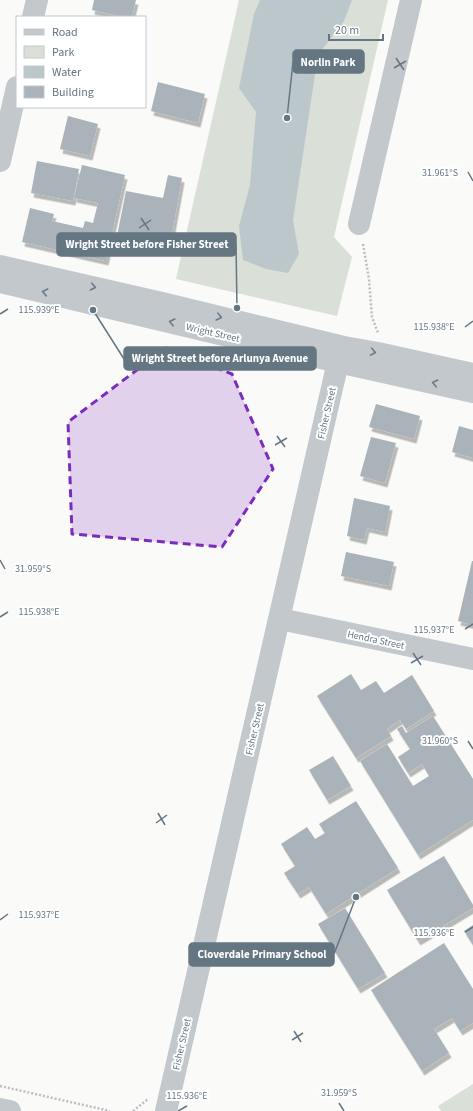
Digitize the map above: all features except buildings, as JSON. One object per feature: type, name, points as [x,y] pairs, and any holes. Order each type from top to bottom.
[{"type":"street","points":[[33,16],[37,0]]},
{"type":"street","points":[[359,224],[411,0]]},
{"type":"street","points":[[0,161],[16,91]]},
{"type":"street","name":"Wright Street","points":[[0,266],[170,305],[473,392]]},
{"type":"street","name":"Wright Street","points":[[0,282],[341,354],[378,353],[473,374]]},
{"type":"street","name":"Fisher Street","points":[[166,1111],[341,354]]},
{"type":"street","name":"Hendra Street","points":[[280,619],[473,659]]},
{"type":"street","points":[[0,1109],[10,1111]]},
{"type":"path","points":[[359,224],[369,280],[372,317],[378,336]]},
{"type":"path","points":[[0,1086],[110,1111]]},
{"type":"highlighted area","points":[[166,348],[232,374],[273,469],[222,547],[72,534],[68,422]]},
{"type":"green space","points":[[239,0],[388,0],[334,237],[352,257],[337,316],[176,279]]},
{"type":"green space","points":[[473,1084],[473,1111],[441,1111],[438,1106]]},
{"type":"water","points":[[260,0],[352,0],[344,21],[318,55],[293,220],[299,254],[288,273],[266,269],[243,260],[239,226],[250,185],[256,112],[239,88],[254,14]]},
{"type":"place","name":"Norlin Park","points":[[287,118]]},
{"type":"place","name":"Wright Street before Fisher Street","points":[[237,308]]},
{"type":"place","name":"Wright Street before Arlunya Avenue","points":[[93,310]]},
{"type":"place","name":"Cloverdale Primary School","points":[[356,897]]}]
